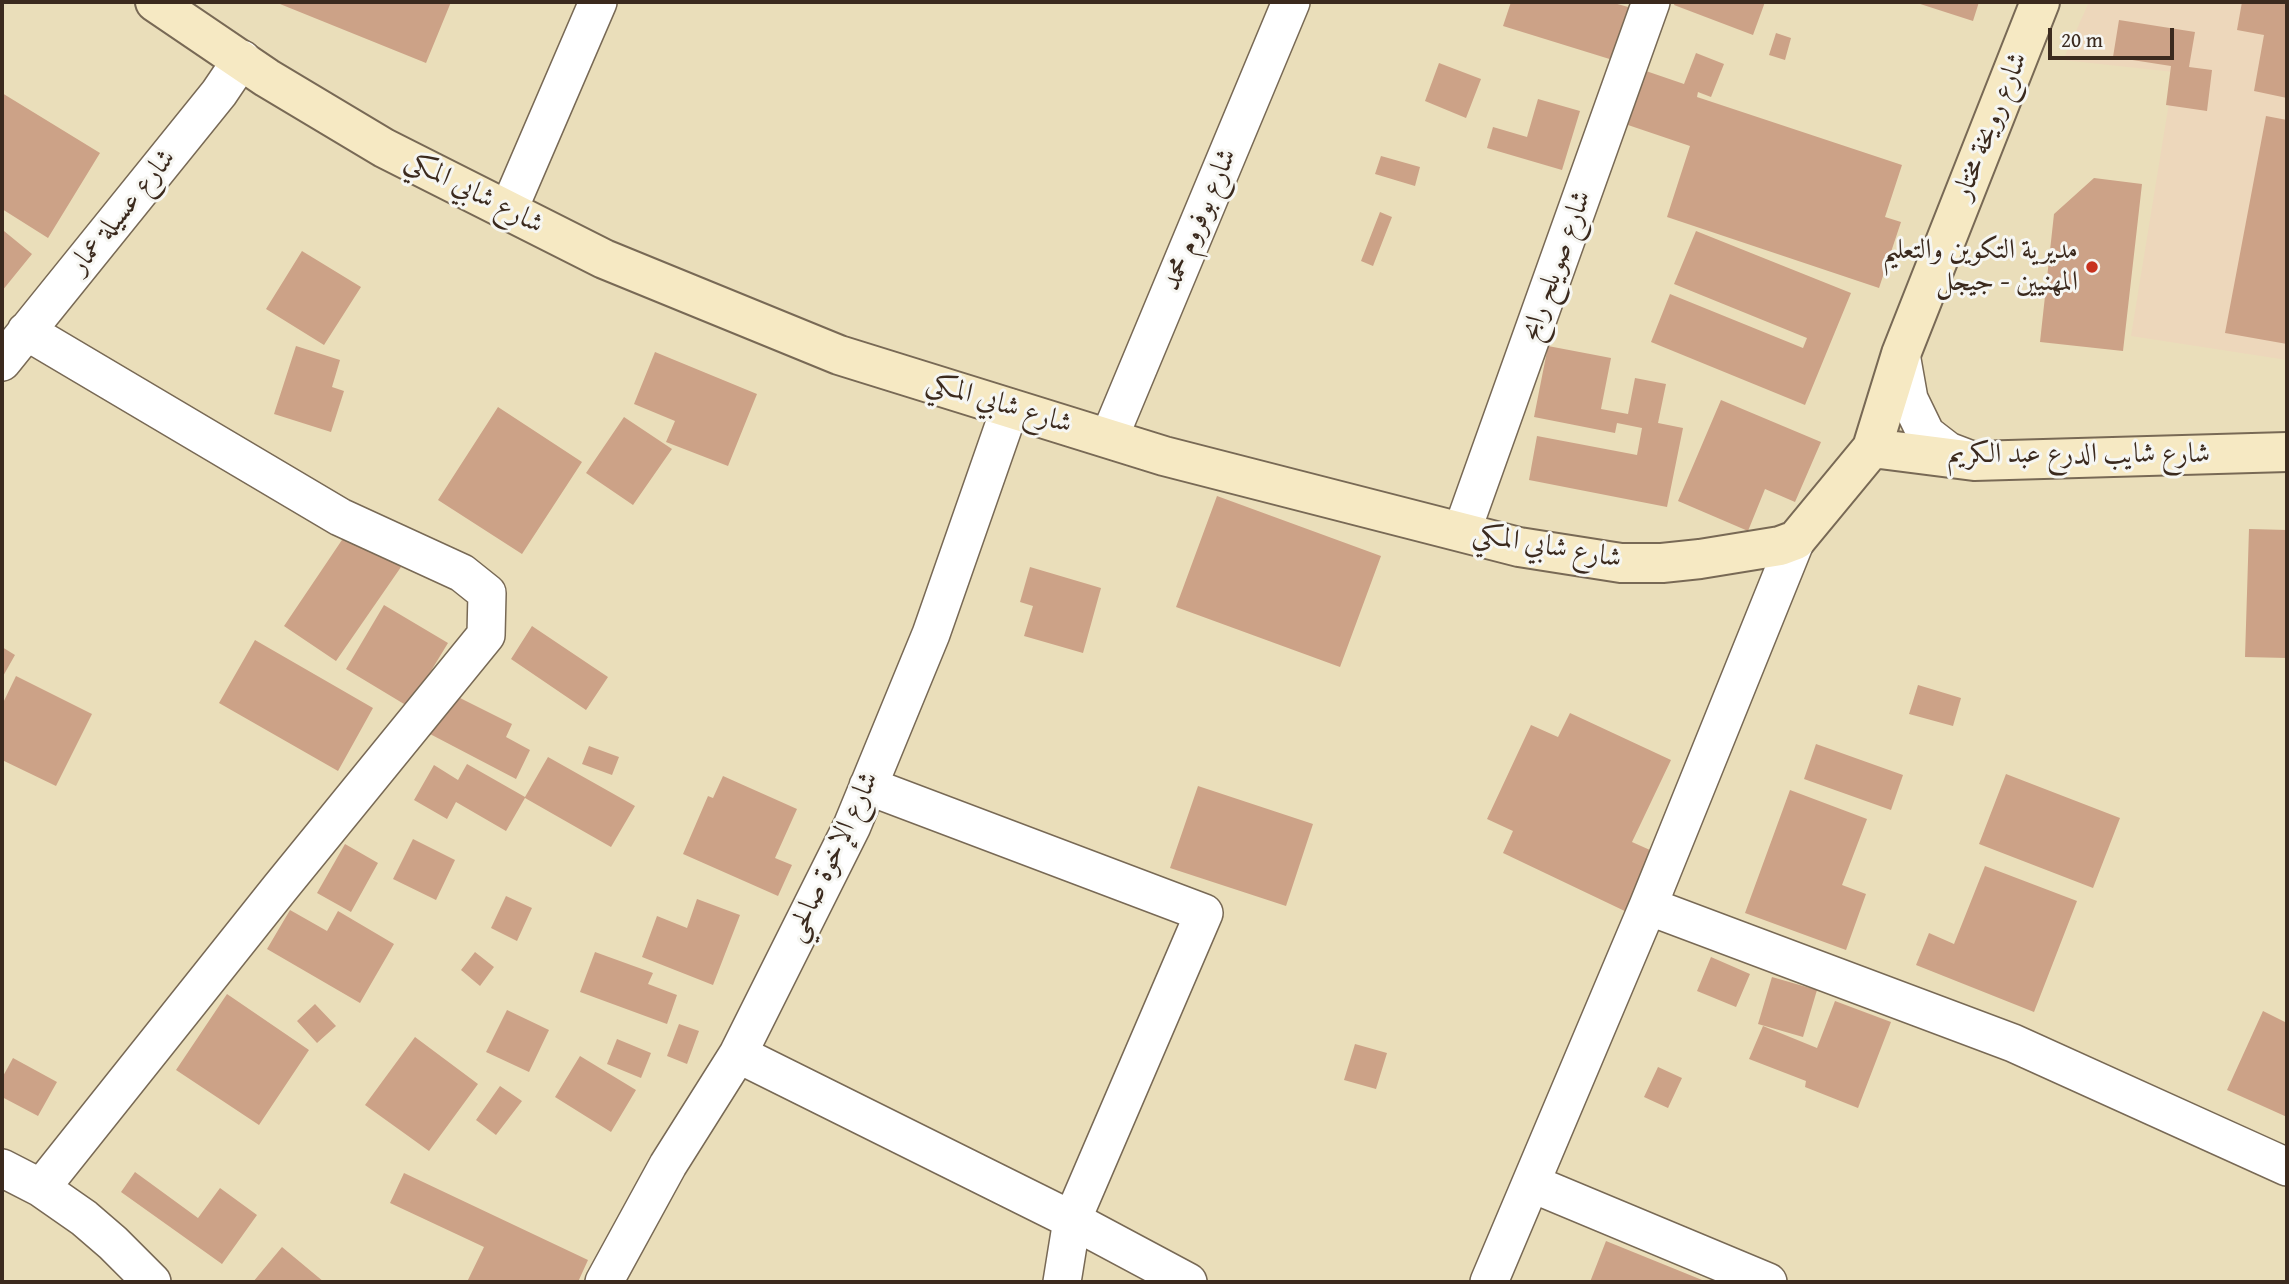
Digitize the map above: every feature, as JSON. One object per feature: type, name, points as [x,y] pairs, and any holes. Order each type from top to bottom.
[{"type":"main road","name":"شارع شابي المكي","points":[[155,2],[267,78],[384,148],[604,259],[839,355],[1164,456],[1519,547],[1621,563],[1662,563],[1780,546],[1796,540]]},
{"type":"main road","name":"شارع رويخة مختار","points":[[1872,447],[1901,354],[2040,2]]},
{"type":"main road","name":"شارع شايب الدرع عبد الكريم","points":[[1872,447],[1974,461],[2287,452]]},
{"type":"main road","points":[[1796,540],[1872,447]]},
{"type":"street","points":[[508,211],[598,2]]},
{"type":"street","name":"شارع بوفروم محمد","points":[[1109,439],[1291,2]]},
{"type":"street","name":"شارع صويلح رابح","points":[[1462,531],[1651,2]]},
{"type":"street","name":"شارع عسيلة عمار","points":[[2,362],[219,93],[242,59]]},
{"type":"street","points":[[26,331],[340,517],[462,573],[487,593],[486,635],[41,1188]]},
{"type":"street","points":[[1901,354],[1909,399],[1926,434],[1948,452],[1974,461]]},
{"type":"street","name":"شارع الإخوة صالحي","points":[[604,1282],[668,1165],[738,1054],[852,827],[931,634],[1010,408]]},
{"type":"street","points":[[1489,1282],[1533,1184],[1796,540]]},
{"type":"street","points":[[868,786],[1204,913],[1072,1220],[1062,1282]]},
{"type":"street","points":[[1648,906],[2013,1043],[2287,1167]]},
{"type":"street","points":[[738,1054],[1072,1220],[1188,1282]]},
{"type":"street","points":[[2,1168],[41,1188],[84,1218],[113,1242],[152,1282]]},
{"type":"street","points":[[1533,1184],[1768,1282]]},
{"type":"shaded area","points":[[2089,2],[2287,2],[2287,360],[2131,336],[2174,72],[2063,60]]},
{"type":"building","points":[[275,2],[451,2],[426,63]]},
{"type":"building","points":[[1511,2],[1610,2],[1632,8],[1616,61],[1503,26]]},
{"type":"building","points":[[1675,2],[1765,2],[1753,35],[1674,5]]},
{"type":"building","points":[[1914,2],[1979,2],[1973,21]]},
{"type":"building","points":[[2242,2],[2287,2],[2287,98],[2254,91],[2264,35],[2237,30]]},
{"type":"building","points":[[2119,20],[2195,32],[2189,67],[2212,70],[2207,111],[2166,105],[2171,66],[2113,57]]},
{"type":"building","points":[[1776,33],[1791,38],[1785,60],[1769,55]]},
{"type":"building","points":[[1696,53],[1724,64],[1711,97],[1698,92],[1697,97],[1902,165],[1885,217],[1901,222],[1879,288],[1667,217],[1690,146],[1628,125],[1646,71],[1684,84]]},
{"type":"building","points":[[1439,63],[1481,79],[1466,118],[1425,101]]},
{"type":"building","points":[[2,93],[100,153],[48,238],[2,209]]},
{"type":"building","points":[[1538,99],[1580,111],[1562,170],[1487,148],[1493,127],[1527,137]]},
{"type":"building","points":[[2266,116],[2287,120],[2287,344],[2225,333]]},
{"type":"building","points":[[1381,156],[1420,167],[1415,186],[1375,174]]},
{"type":"building","points":[[2094,178],[2142,184],[2123,351],[2040,342],[2054,214]]},
{"type":"building","points":[[1380,212],[1392,217],[1373,266],[1361,261]]},
{"type":"building","points":[[4,231],[32,254],[2,291],[2,233]]},
{"type":"building","points":[[1696,231],[1851,293],[1805,405],[1651,342],[1670,294],[1803,348],[1807,338],[1674,284]]},
{"type":"building","points":[[302,251],[361,287],[324,345],[266,309]]},
{"type":"building","points":[[296,346],[340,360],[332,387],[344,391],[331,432],[274,414]]},
{"type":"building","points":[[1548,346],[1611,358],[1601,409],[1628,414],[1635,378],[1666,384],[1658,423],[1683,428],[1667,507],[1529,480],[1537,436],[1637,455],[1642,428],[1617,423],[1615,433],[1534,417]]},
{"type":"building","points":[[655,352],[757,394],[728,466],[666,442],[675,421],[634,404]]},
{"type":"building","points":[[1721,400],[1821,442],[1795,502],[1765,489],[1748,531],[1678,501]]},
{"type":"building","points":[[498,407],[582,462],[522,554],[438,500]]},
{"type":"building","points":[[624,417],[672,449],[633,505],[586,473]]},
{"type":"building","points":[[1217,496],[1381,556],[1340,667],[1176,607]]},
{"type":"building","points":[[2249,529],[2287,530],[2287,658],[2245,657]]},
{"type":"building","points":[[348,531],[401,567],[336,661],[284,626]]},
{"type":"building","points":[[1030,567],[1101,588],[1083,653],[1024,636],[1033,606],[1020,602]]},
{"type":"building","points":[[384,605],[448,643],[409,707],[346,669]]},
{"type":"building","points":[[532,626],[608,677],[586,710],[511,659]]},
{"type":"building","points":[[255,640],[373,708],[338,771],[219,703]]},
{"type":"building","points":[[2,647],[15,655],[2,678]]},
{"type":"building","points":[[16,676],[92,714],[56,786],[2,760],[2,705]]},
{"type":"building","points":[[1918,685],[1961,698],[1953,726],[1909,714]]},
{"type":"building","points":[[450,693],[512,724],[506,737],[530,750],[516,779],[430,734]]},
{"type":"building","points":[[1570,713],[1671,760],[1632,842],[1659,854],[1631,914],[1503,853],[1513,831],[1487,819],[1531,725],[1558,737]]},
{"type":"building","points":[[1816,744],[1903,775],[1891,810],[1804,779]]},
{"type":"building","points":[[589,746],[619,757],[612,775],[582,764]]},
{"type":"building","points":[[548,757],[635,806],[611,847],[525,798],[506,831],[456,802],[447,819],[414,800],[434,765],[458,780],[467,764],[525,797]]},
{"type":"building","points":[[2006,774],[2120,818],[2093,888],[1979,844]]},
{"type":"building","points":[[723,776],[797,809],[775,858],[792,865],[778,896],[683,854],[708,796],[713,798]]},
{"type":"building","points":[[1198,786],[1313,824],[1286,906],[1170,868]]},
{"type":"building","points":[[1790,790],[1867,819],[1842,885],[1866,894],[1846,950],[1745,913]]},
{"type":"building","points":[[413,839],[455,860],[436,900],[393,879]]},
{"type":"building","points":[[345,844],[378,863],[351,912],[317,893]]},
{"type":"building","points":[[1985,866],[2077,901],[2034,1012],[1916,965],[1929,933],[1954,944]]},
{"type":"building","points":[[506,896],[532,908],[517,941],[491,928]]},
{"type":"building","points":[[697,899],[740,915],[713,985],[642,957],[657,916],[687,928]]},
{"type":"building","points":[[290,910],[327,931],[338,911],[394,944],[360,1003],[267,949]]},
{"type":"building","points":[[475,952],[494,967],[480,986],[461,970]]},
{"type":"building","points":[[595,952],[653,973],[648,984],[677,995],[667,1024],[580,992]]},
{"type":"building","points":[[1711,957],[1750,974],[1736,1007],[1697,991]]},
{"type":"building","points":[[1772,977],[1817,990],[1803,1037],[1758,1024]]},
{"type":"building","points":[[227,994],[309,1050],[259,1125],[176,1070]]},
{"type":"building","points":[[1835,1001],[1891,1022],[1858,1108],[1805,1087],[1806,1081],[1749,1059],[1763,1026],[1817,1048]]},
{"type":"building","points":[[315,1004],[336,1026],[317,1043],[297,1021]]},
{"type":"building","points":[[507,1010],[549,1030],[529,1072],[486,1052]]},
{"type":"building","points":[[2263,1011],[2287,1023],[2287,1117],[2227,1090]]},
{"type":"building","points":[[679,1024],[699,1031],[687,1064],[667,1056]]},
{"type":"building","points":[[415,1037],[478,1084],[429,1151],[365,1105]]},
{"type":"building","points":[[617,1039],[651,1053],[641,1078],[607,1064]]},
{"type":"building","points":[[1355,1044],[1387,1053],[1376,1089],[1344,1080]]},
{"type":"building","points":[[580,1056],[636,1090],[611,1132],[555,1097]]},
{"type":"building","points":[[13,1058],[57,1082],[38,1116],[2,1097],[2,1078]]},
{"type":"building","points":[[1658,1067],[1682,1078],[1668,1108],[1644,1097]]},
{"type":"building","points":[[500,1086],[522,1101],[496,1135],[476,1120]]},
{"type":"building","points":[[135,1172],[198,1218],[220,1188],[257,1215],[222,1264],[121,1192]]},
{"type":"building","points":[[404,1173],[588,1260],[578,1282],[467,1282],[484,1247],[390,1203]]},
{"type":"building","points":[[1606,1241],[1707,1282],[1590,1282]]},
{"type":"building","points":[[282,1247],[324,1282],[253,1282]]},
{"type":"place","name":"مديرية التكوين والتعليم المهنيين - جيجل","points":[[2092,267]]}]
